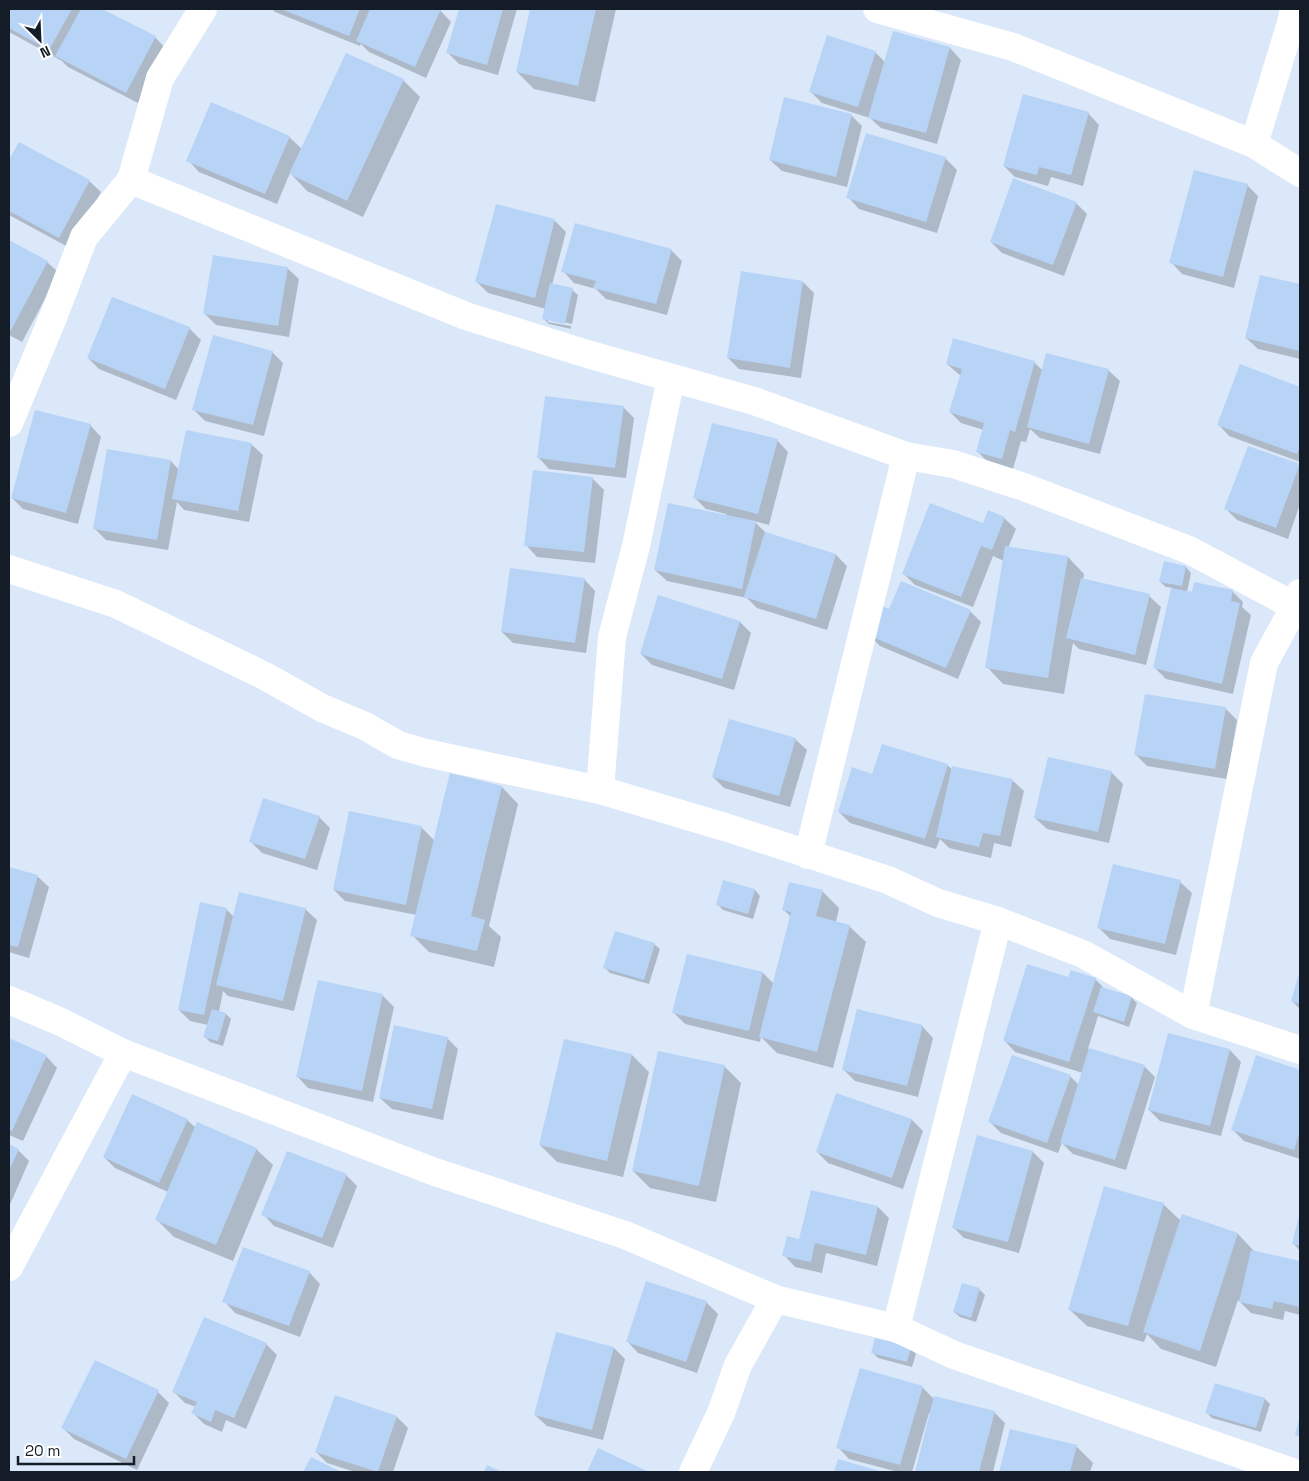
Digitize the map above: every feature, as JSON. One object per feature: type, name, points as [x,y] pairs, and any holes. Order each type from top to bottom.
[{"type":"street","points":[[9,423],[84,237],[131,180],[160,78],[203,9]]},
{"type":"street","points":[[877,9],[1013,47],[1254,144],[1300,173]]},
{"type":"street","points":[[1254,144],[1294,9]]},
{"type":"street","points":[[131,180],[466,316],[587,354],[754,401],[906,456],[953,464],[1024,487],[1189,550],[1299,602],[1264,663],[1193,1015]]},
{"type":"street","points":[[600,790],[612,637],[636,546],[671,378]]},
{"type":"street","points":[[808,855],[906,456]]},
{"type":"street","points":[[9,569],[116,604],[263,676],[322,708],[365,726],[398,745],[426,754],[600,790],[728,828],[888,880],[938,903],[998,921],[1083,954],[1193,1015],[1300,1050]]},
{"type":"street","points":[[896,1328],[998,921]]},
{"type":"street","points":[[9,1000],[61,1022],[123,1053],[435,1172],[625,1235],[775,1299],[896,1328],[954,1355],[1292,1472]]},
{"type":"street","points":[[9,1267],[123,1053]]},
{"type":"street","points":[[693,1472],[721,1413],[738,1365],[775,1299]]},
{"type":"building","points":[[9,9],[72,9],[49,50],[9,28]]},
{"type":"building","points":[[81,9],[102,9],[156,36],[126,93],[55,56]]},
{"type":"building","points":[[281,9],[360,9],[349,36]]},
{"type":"building","points":[[370,9],[441,9],[415,67],[356,41]]},
{"type":"building","points":[[459,9],[503,9],[487,65],[446,53]]},
{"type":"building","points":[[530,9],[596,9],[578,86],[516,72]]},
{"type":"building","points":[[893,31],[950,47],[926,133],[868,118]]},
{"type":"building","points":[[827,35],[876,51],[858,107],[809,92]]},
{"type":"building","points":[[346,53],[404,79],[347,201],[289,174]]},
{"type":"building","points":[[1023,94],[1089,112],[1071,175],[1039,167],[1037,175],[1003,166]]},
{"type":"building","points":[[784,97],[852,114],[836,177],[769,160]]},
{"type":"building","points":[[211,102],[290,136],[265,194],[186,161]]},
{"type":"building","points":[[866,133],[946,157],[926,222],[846,198]]},
{"type":"building","points":[[19,142],[90,180],[59,238],[9,211],[9,160]]},
{"type":"building","points":[[1194,170],[1248,184],[1223,277],[1169,263]]},
{"type":"building","points":[[1013,178],[1077,202],[1053,265],[990,242]]},
{"type":"building","points":[[496,204],[555,219],[535,298],[475,282]]},
{"type":"building","points":[[575,223],[672,249],[656,304],[593,288],[596,281],[561,272]]},
{"type":"building","points":[[9,240],[48,261],[10,332],[9,331]]},
{"type":"building","points":[[213,255],[288,267],[278,326],[203,314]]},
{"type":"building","points":[[741,271],[803,281],[790,368],[727,358]]},
{"type":"building","points":[[1260,275],[1300,284],[1300,351],[1245,338]]},
{"type":"building","points":[[550,283],[573,288],[565,324],[542,319]]},
{"type":"building","points":[[112,297],[190,327],[165,389],[87,358]]},
{"type":"building","points":[[213,335],[273,351],[253,425],[192,410]]},
{"type":"building","points":[[953,338],[1035,361],[1015,432],[1010,430],[1002,459],[976,452],[984,423],[949,412],[962,369],[946,364]]},
{"type":"building","points":[[1046,353],[1109,369],[1089,444],[1027,427]]},
{"type":"building","points":[[1240,364],[1300,387],[1300,447],[1297,454],[1217,425]]},
{"type":"building","points":[[545,396],[624,406],[615,468],[537,458]]},
{"type":"building","points":[[35,410],[91,424],[66,513],[11,498]]},
{"type":"building","points":[[712,423],[778,439],[758,514],[693,498]]},
{"type":"building","points":[[186,430],[252,443],[238,511],[172,499]]},
{"type":"building","points":[[1248,446],[1300,464],[1276,528],[1224,509]]},
{"type":"building","points":[[107,449],[171,460],[157,540],[93,529]]},
{"type":"building","points":[[533,470],[593,477],[584,552],[524,546]]},
{"type":"building","points":[[668,503],[756,521],[742,589],[654,570]]},
{"type":"building","points":[[930,503],[983,523],[988,510],[1005,517],[992,550],[981,546],[961,597],[902,574]]},
{"type":"building","points":[[765,532],[836,554],[816,619],[744,597]]},
{"type":"building","points":[[1005,546],[1068,556],[1048,678],[985,668]]},
{"type":"building","points":[[1164,561],[1186,566],[1182,586],[1159,582]]},
{"type":"building","points":[[510,568],[585,578],[575,643],[501,632]]},
{"type":"building","points":[[1081,578],[1150,594],[1135,655],[1066,638]]},
{"type":"building","points":[[901,581],[971,610],[946,668],[868,635],[880,605],[889,609]]},
{"type":"building","points":[[1194,582],[1233,590],[1231,601],[1240,603],[1222,684],[1153,668],[1171,588],[1192,592]]},
{"type":"building","points":[[658,595],[740,621],[722,679],[640,654]]},
{"type":"building","points":[[1145,694],[1226,707],[1215,769],[1134,755]]},
{"type":"building","points":[[729,719],[796,738],[779,796],[712,777]]},
{"type":"building","points":[[882,744],[948,764],[925,839],[838,812],[852,767],[872,774]]},
{"type":"building","points":[[1048,757],[1112,771],[1098,832],[1034,818]]},
{"type":"building","points":[[952,766],[1013,779],[1000,836],[983,833],[979,847],[936,837]]},
{"type":"building","points":[[450,773],[502,786],[471,916],[485,920],[477,951],[410,936]]},
{"type":"building","points":[[263,798],[320,816],[305,859],[249,842]]},
{"type":"building","points":[[349,811],[422,826],[406,905],[333,890]]},
{"type":"building","points":[[1113,864],[1181,880],[1165,944],[1097,928]]},
{"type":"building","points":[[9,867],[38,875],[18,947],[9,945]]},
{"type":"building","points":[[723,880],[755,889],[748,914],[716,905]]},
{"type":"building","points":[[789,882],[823,890],[816,916],[850,925],[817,1052],[759,1037],[791,912],[782,910]]},
{"type":"building","points":[[239,892],[306,908],[283,1001],[216,985]]},
{"type":"building","points":[[200,902],[227,908],[204,1015],[178,1010]]},
{"type":"building","points":[[615,931],[655,943],[644,980],[603,968]]},
{"type":"building","points":[[687,954],[763,972],[749,1031],[672,1013]]},
{"type":"building","points":[[1027,964],[1068,977],[1071,970],[1096,978],[1069,1062],[1003,1041]]},
{"type":"building","points":[[1300,970],[1300,1004],[1291,1001]]},
{"type":"building","points":[[318,980],[383,994],[362,1091],[296,1077]]},
{"type":"building","points":[[1101,987],[1132,996],[1124,1022],[1093,1012]]},
{"type":"building","points":[[212,1009],[226,1013],[218,1041],[203,1037]]},
{"type":"building","points":[[857,1009],[923,1025],[907,1086],[842,1070]]},
{"type":"building","points":[[394,1025],[448,1037],[432,1109],[379,1098]]},
{"type":"building","points":[[1168,1033],[1230,1049],[1210,1126],[1148,1110]]},
{"type":"building","points":[[9,1038],[47,1055],[12,1131],[9,1130]]},
{"type":"building","points":[[564,1039],[632,1054],[607,1161],[539,1145]]},
{"type":"building","points":[[1089,1048],[1145,1065],[1115,1160],[1060,1143]]},
{"type":"building","points":[[658,1051],[725,1065],[699,1186],[632,1171]]},
{"type":"building","points":[[1012,1055],[1071,1075],[1047,1143],[988,1122]]},
{"type":"building","points":[[1256,1055],[1300,1070],[1300,1131],[1294,1150],[1231,1130]]},
{"type":"building","points":[[836,1093],[912,1119],[892,1178],[816,1152]]},
{"type":"building","points":[[132,1094],[188,1119],[159,1183],[103,1157]]},
{"type":"building","points":[[197,1122],[257,1148],[216,1245],[155,1220]]},
{"type":"building","points":[[977,1135],[1033,1151],[1008,1242],[952,1228]]},
{"type":"building","points":[[9,1144],[19,1149],[9,1171]]},
{"type":"building","points":[[287,1151],[347,1174],[322,1238],[261,1215]]},
{"type":"building","points":[[1104,1186],[1164,1203],[1128,1326],[1068,1310]]},
{"type":"building","points":[[811,1190],[878,1206],[866,1255],[815,1243],[811,1262],[782,1256],[787,1236],[799,1239]]},
{"type":"building","points":[[1300,1212],[1300,1246],[1292,1244]]},
{"type":"building","points":[[1182,1214],[1238,1233],[1200,1351],[1143,1332]]},
{"type":"building","points":[[243,1247],[310,1271],[289,1326],[222,1302]]},
{"type":"building","points":[[1251,1250],[1300,1261],[1300,1307],[1274,1301],[1272,1309],[1239,1302]]},
{"type":"building","points":[[646,1281],[707,1301],[686,1362],[626,1342]]},
{"type":"building","points":[[962,1283],[980,1288],[971,1318],[953,1312]]},
{"type":"building","points":[[204,1317],[267,1343],[234,1418],[215,1410],[211,1422],[191,1413],[197,1402],[172,1392]]},
{"type":"building","points":[[556,1332],[614,1347],[592,1430],[534,1415]]},
{"type":"building","points":[[875,1338],[911,1347],[907,1362],[871,1353]]},
{"type":"building","points":[[95,1360],[159,1390],[126,1459],[61,1428]]},
{"type":"building","points":[[860,1368],[923,1386],[900,1465],[836,1448]]},
{"type":"building","points":[[1215,1383],[1265,1398],[1256,1428],[1205,1413]]},
{"type":"building","points":[[335,1395],[397,1416],[378,1472],[315,1452]]},
{"type":"building","points":[[934,1396],[995,1411],[979,1472],[915,1472]]},
{"type":"building","points":[[1300,1416],[1300,1437],[1295,1435]]},
{"type":"building","points":[[1010,1429],[1077,1445],[1070,1472],[999,1472]]},
{"type":"building","points":[[598,1448],[649,1472],[587,1472]]},
{"type":"building","points":[[311,1457],[341,1472],[303,1472]]},
{"type":"building","points":[[838,1459],[883,1472],[834,1472]]},
{"type":"building","points":[[487,1465],[502,1472],[484,1472]]}]
